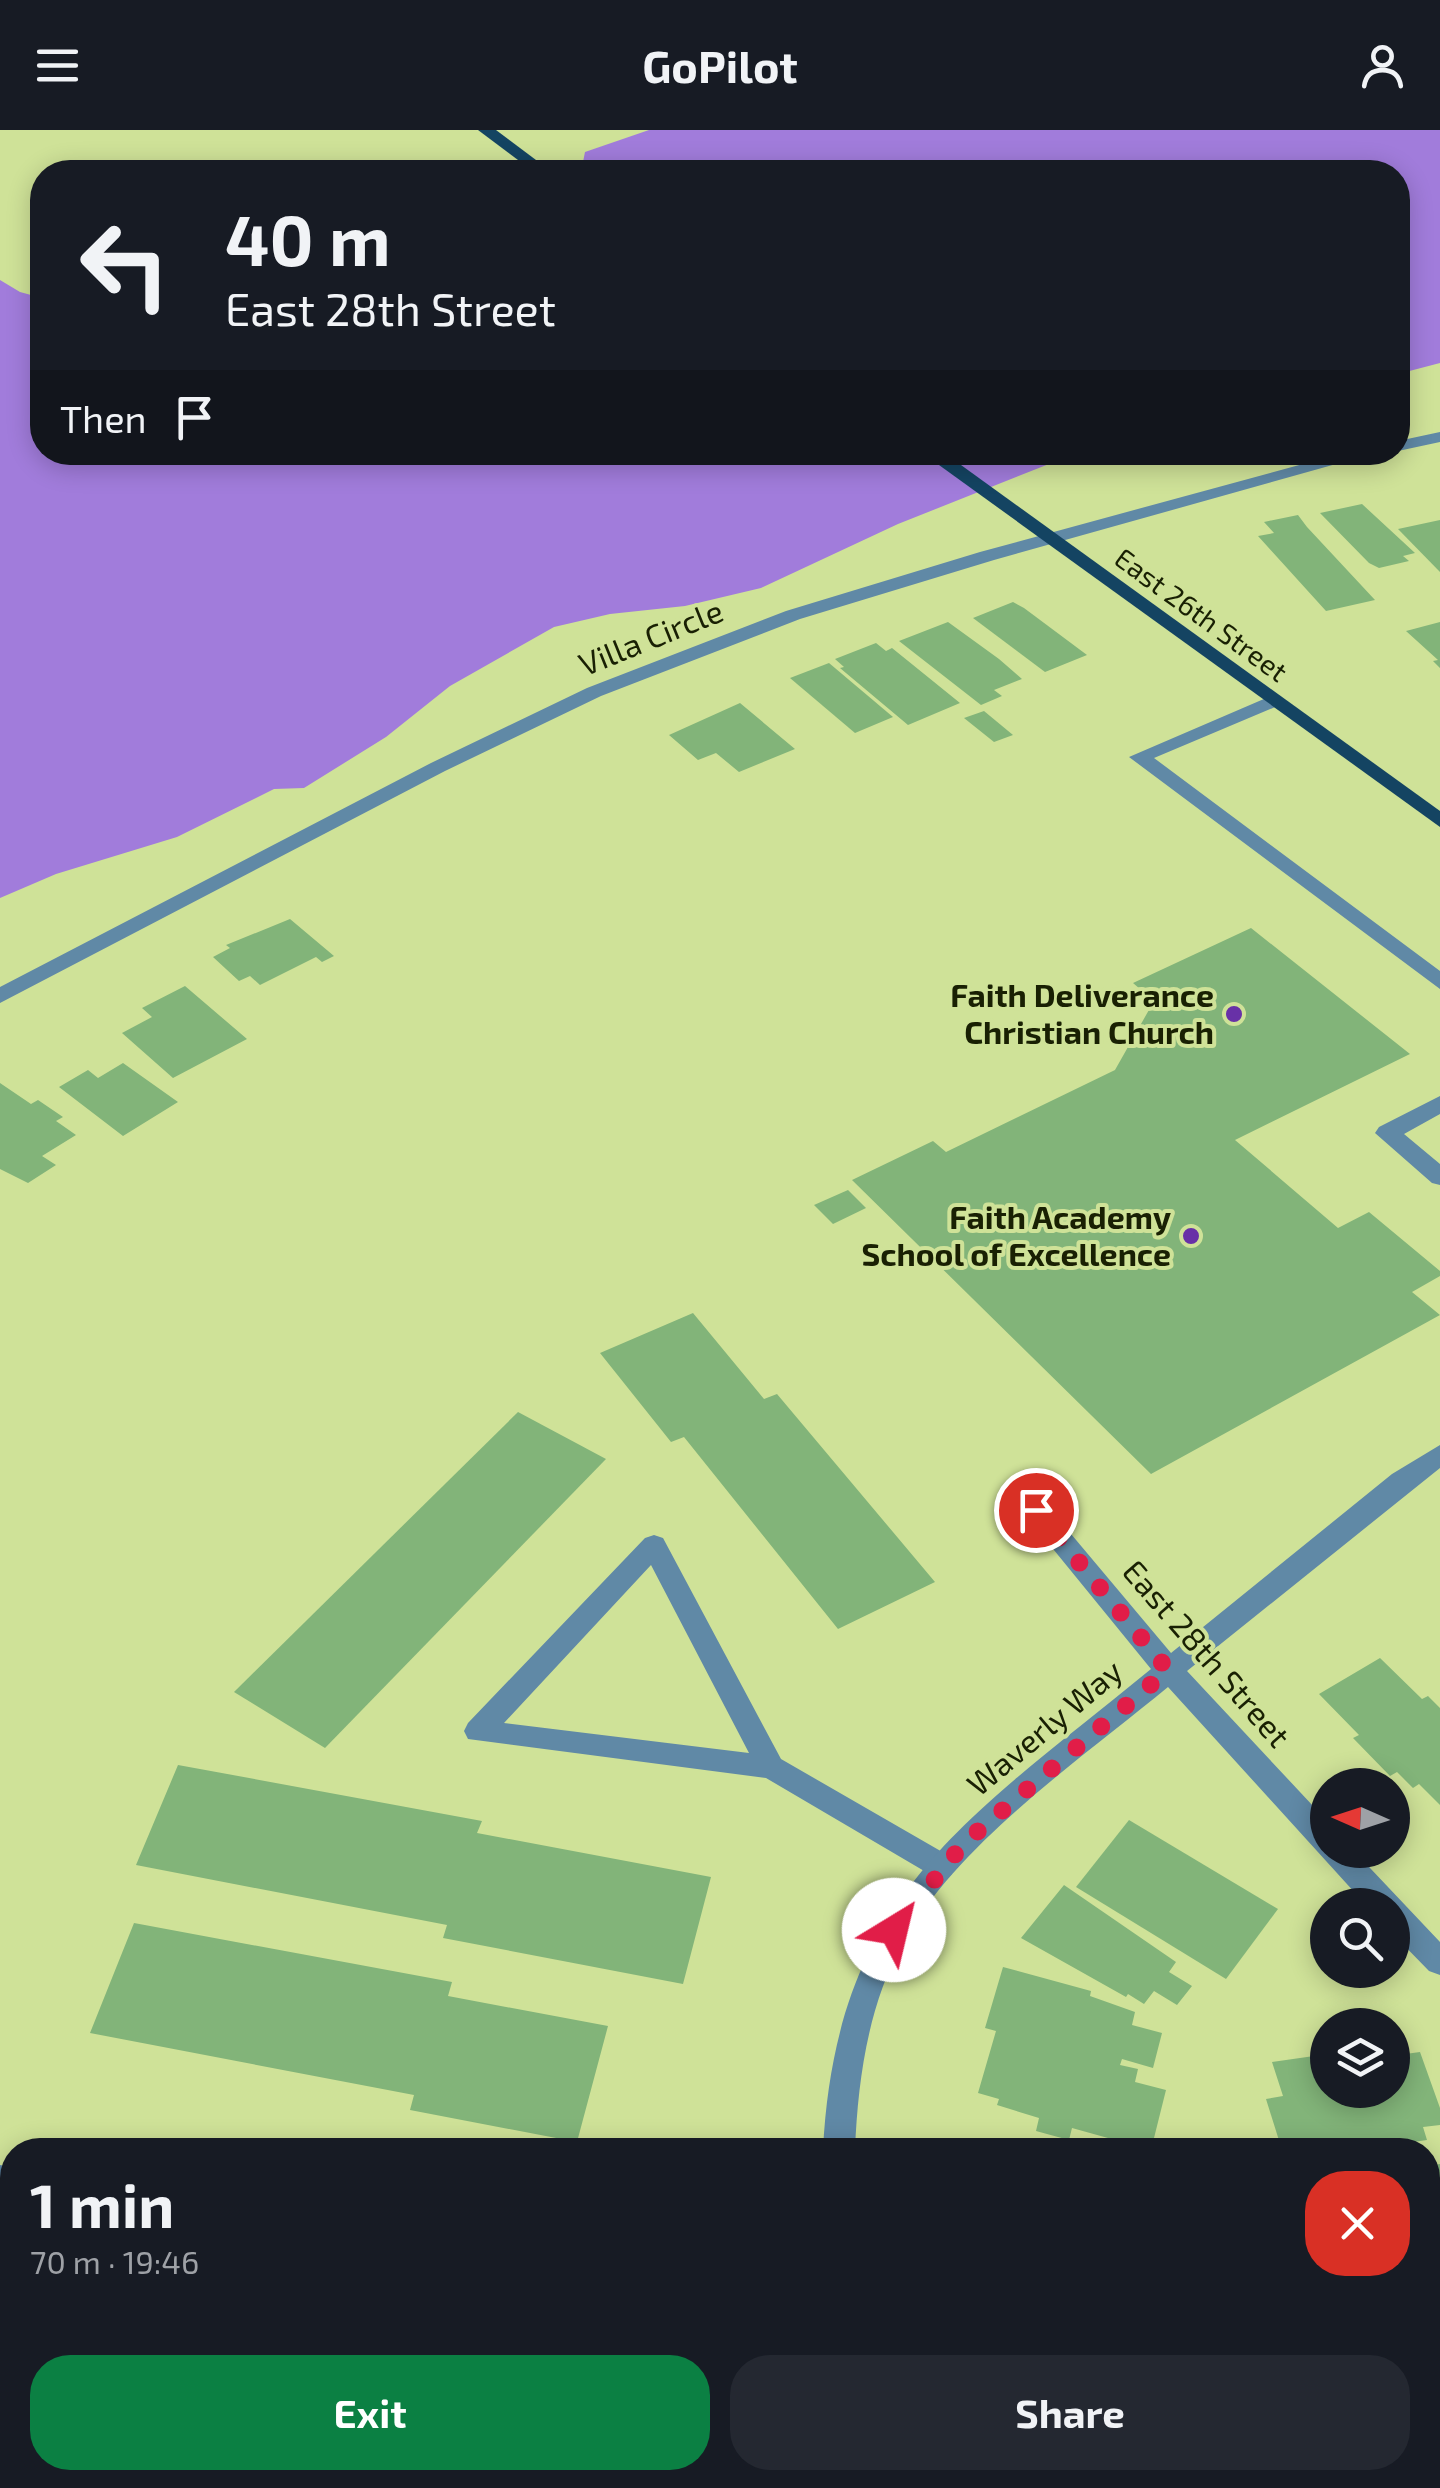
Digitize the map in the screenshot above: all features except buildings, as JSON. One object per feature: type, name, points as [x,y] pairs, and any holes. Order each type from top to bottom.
[{"type":"main road","points":[[486,130],[527,160]]},
{"type":"main road","name":"East 26th Street","points":[[948,465],[1440,821]]},
{"type":"street","points":[[1410,443],[1440,437]]},
{"type":"street","name":"Villa Circle","points":[[0,996],[438,767],[594,692],[793,614],[1048,538],[1321,465]]},
{"type":"street","points":[[1273,701],[1139,757],[1440,982]]},
{"type":"street","points":[[1440,1104],[1388,1134],[1440,1177]]},
{"type":"street","name":"Waverly Way","points":[[839,2138],[841,2084],[860,2002],[894,1930],[941,1866],[1168,1670],[1401,1480],[1440,1456]]},
{"type":"street","name":"East 28th Street","points":[[1036,1510],[1168,1670],[1310,1823]]},
{"type":"street","points":[[771,1766],[654,1545],[478,1731],[771,1766],[941,1866]]},
{"type":"street","points":[[1352,1868],[1370,1888]]},
{"type":"street","points":[[1410,1931],[1440,1962]]},
{"type":"shaded area","points":[[649,130],[1440,130],[1440,363],[1410,371],[1410,160],[583,160],[585,152]]},
{"type":"shaded area","points":[[0,280],[30,295],[30,465],[1046,465],[898,524],[761,588],[685,606],[610,614],[554,627],[450,686],[386,737],[304,788],[274,789],[177,837],[56,874],[0,898]]},
{"type":"place","name":"Faith Deliverance Christian Church","points":[[1234,1014]]},
{"type":"place","name":"Faith Academy School of Excellence","points":[[1191,1236]]},
{"type":"route","points":[[894,1930],[941,1866],[964,1843],[1168,1670],[1036,1510]]}]
